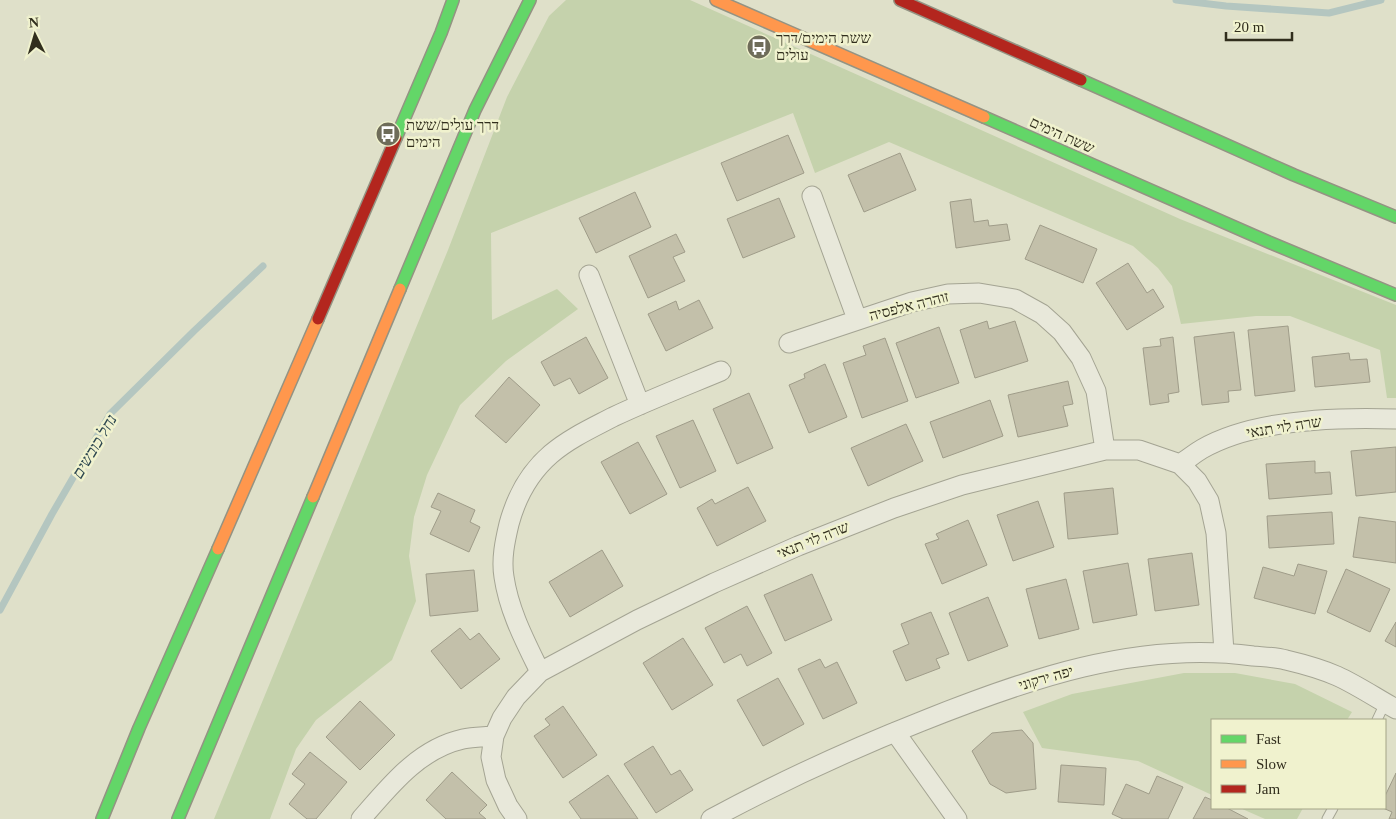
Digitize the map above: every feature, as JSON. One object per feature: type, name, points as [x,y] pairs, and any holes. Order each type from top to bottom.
[{"type":"street","points":[[102,819],[143,719],[266,440],[441,33],[453,0]]},
{"type":"street","points":[[178,819],[471,120],[530,0]]},
{"type":"street","name":"ששת הימים","points":[[716,0],[1271,243],[1396,295]]},
{"type":"street","points":[[900,0],[1294,175],[1396,217]]},
{"type":"street","name":"זוהרה אלפסיה","points":[[812,196],[858,320]]},
{"type":"street","points":[[589,275],[640,405]]},
{"type":"street","name":"זוהרה אלפסיה","points":[[789,343],[912,302],[948,294],[979,293],[1015,299],[1042,314],[1062,332],[1082,358],[1096,391],[1105,450]]},
{"type":"street","points":[[540,672],[510,606],[503,575],[504,542],[512,511],[529,478],[551,454],[580,434],[640,405],[721,370]]},
{"type":"street","name":"שרה לוי תנאי","points":[[1180,464],[1203,448],[1255,429],[1304,421],[1370,418],[1396,419]]},
{"type":"street","name":"שרה לוי תנאי","points":[[516,819],[496,780],[491,757],[494,736],[502,718],[516,697],[540,672],[636,620],[714,583],[798,546],[894,508],[962,486],[1105,450],[1139,450],[1180,464],[1197,481],[1209,501],[1216,533],[1224,652]]},
{"type":"street","name":"יפה ירקוני","points":[[711,819],[819,766],[895,732],[988,695],[1040,678],[1102,662],[1161,653],[1224,652],[1285,660],[1336,676],[1391,706]]},
{"type":"street","points":[[895,732],[957,819]]},
{"type":"street","points":[[361,819],[402,773],[421,758],[441,747],[463,739],[494,736]]},
{"type":"lane","points":[[1378,719],[1391,706]]},
{"type":"green space","points":[[566,0],[690,0],[1180,219],[1396,305],[1396,398],[1387,398],[1380,350],[1290,316],[1256,316],[1181,324],[1172,286],[1158,268],[1133,246],[889,142],[815,173],[793,113],[491,233],[492,320],[557,289],[578,309],[506,361],[460,405],[427,475],[414,517],[409,556],[416,601],[392,660],[316,720],[296,749],[270,819],[214,819],[448,250],[507,97],[549,16]]},
{"type":"green space","points":[[1184,673],[1235,673],[1295,684],[1352,712],[1348,719],[1211,719],[1211,795],[1138,761],[1042,748],[1023,712],[1072,694]]},
{"type":"green space","points":[[1242,809],[1302,809],[1297,819],[1265,819]]},
{"type":"building","points":[[788,135],[804,173],[737,201],[721,163]]},
{"type":"building","points":[[900,153],[916,190],[864,212],[848,175]]},
{"type":"building","points":[[635,192],[651,227],[596,253],[579,218]]},
{"type":"building","points":[[779,198],[795,237],[743,258],[727,219]]},
{"type":"building","points":[[971,199],[974,222],[988,220],[989,226],[1007,224],[1010,240],[956,248],[950,202]]},
{"type":"building","points":[[1040,225],[1097,249],[1083,283],[1025,259]]},
{"type":"building","points":[[676,234],[685,252],[673,257],[685,281],[648,298],[629,256]]},
{"type":"building","points":[[1128,263],[1147,293],[1153,289],[1164,307],[1127,330],[1096,283]]},
{"type":"building","points":[[699,300],[713,328],[666,351],[648,314],[676,301],[679,310]]},
{"type":"building","points":[[987,321],[989,329],[1015,321],[1028,361],[975,378],[960,330]]},
{"type":"building","points":[[1288,326],[1295,391],[1255,396],[1248,330]]},
{"type":"building","points":[[939,327],[959,383],[916,398],[896,343]]},
{"type":"building","points":[[1234,332],[1241,390],[1228,391],[1229,402],[1202,405],[1194,337]]},
{"type":"building","points":[[586,337],[608,378],[579,394],[570,378],[554,386],[541,362]]},
{"type":"building","points":[[1173,337],[1179,392],[1168,394],[1169,402],[1150,405],[1143,348],[1161,346],[1160,339]]},
{"type":"building","points":[[885,338],[908,401],[862,418],[843,363],[866,355],[863,346]]},
{"type":"building","points":[[1349,353],[1350,360],[1367,359],[1370,382],[1315,387],[1312,357]]},
{"type":"building","points":[[825,364],[847,417],[809,433],[789,385],[805,378],[804,374]]},
{"type":"building","points":[[509,377],[540,405],[506,443],[475,416]]},
{"type":"building","points":[[1068,381],[1073,404],[1063,406],[1068,426],[1018,437],[1008,395]]},
{"type":"building","points":[[749,393],[773,448],[737,464],[713,409]]},
{"type":"building","points":[[990,400],[1003,436],[943,458],[930,422]]},
{"type":"building","points":[[693,420],[716,471],[680,488],[656,436]]},
{"type":"building","points":[[906,424],[923,461],[868,486],[851,448]]},
{"type":"building","points":[[638,442],[667,494],[630,514],[601,462]]},
{"type":"building","points":[[1396,447],[1396,492],[1356,496],[1351,451]]},
{"type":"building","points":[[1315,461],[1315,473],[1330,472],[1332,494],[1269,499],[1266,464]]},
{"type":"building","points":[[748,487],[766,521],[717,546],[697,508],[712,499],[715,504]]},
{"type":"building","points":[[1113,488],[1118,534],[1068,539],[1064,493]]},
{"type":"building","points":[[438,493],[475,510],[470,522],[480,527],[469,552],[430,534],[441,511],[431,507]]},
{"type":"building","points":[[1038,501],[1054,547],[1013,561],[997,515]]},
{"type":"building","points":[[1332,512],[1334,544],[1269,548],[1267,516]]},
{"type":"building","points":[[1359,517],[1396,522],[1396,563],[1353,557]]},
{"type":"building","points":[[968,520],[987,565],[942,584],[925,544],[939,539],[936,534]]},
{"type":"building","points":[[602,550],[623,586],[570,617],[549,582]]},
{"type":"building","points":[[1192,553],[1199,605],[1155,611],[1148,559]]},
{"type":"building","points":[[1128,563],[1137,615],[1093,623],[1083,571]]},
{"type":"building","points":[[1298,564],[1327,571],[1315,614],[1254,598],[1263,567],[1294,576]]},
{"type":"building","points":[[1346,569],[1390,589],[1370,632],[1327,612]]},
{"type":"building","points":[[474,570],[478,611],[430,616],[426,574]]},
{"type":"building","points":[[812,574],[832,620],[785,641],[764,595]]},
{"type":"building","points":[[1066,579],[1079,629],[1039,639],[1026,589]]},
{"type":"building","points":[[988,597],[1008,646],[968,661],[949,613]]},
{"type":"building","points":[[747,606],[772,653],[747,666],[741,654],[724,663],[705,628]]},
{"type":"building","points":[[931,612],[949,654],[936,659],[940,668],[906,681],[893,651],[909,644],[901,624]]},
{"type":"building","points":[[1396,622],[1396,647],[1385,641]]},
{"type":"building","points":[[460,628],[470,640],[479,633],[500,659],[461,689],[431,651]]},
{"type":"building","points":[[683,638],[713,685],[672,710],[643,663]]},
{"type":"building","points":[[820,659],[825,668],[837,662],[857,703],[823,719],[798,669]]},
{"type":"building","points":[[778,678],[804,724],[763,746],[737,700]]},
{"type":"building","points":[[360,701],[395,735],[360,770],[326,737]]},
{"type":"building","points":[[563,706],[597,755],[563,778],[534,736],[550,725],[545,719]]},
{"type":"building","points":[[1022,730],[1033,743],[1036,789],[1006,793],[990,784],[972,751],[992,733]]},
{"type":"building","points":[[653,746],[671,775],[680,770],[693,790],[656,813],[624,764]]},
{"type":"building","points":[[310,752],[347,782],[316,819],[307,819],[289,804],[305,784],[292,774]]},
{"type":"building","points":[[1061,765],[1106,768],[1104,805],[1058,802]]},
{"type":"building","points":[[452,772],[487,805],[479,813],[486,819],[446,819],[426,800]]},
{"type":"building","points":[[1396,773],[1396,819],[1389,819],[1392,812],[1385,809],[1386,794]]},
{"type":"building","points":[[608,775],[638,819],[581,819],[569,802]]},
{"type":"building","points":[[1157,776],[1183,787],[1168,819],[1123,819],[1112,814],[1126,784],[1149,794]]},
{"type":"building","points":[[1205,797],[1211,800],[1211,809],[1229,809],[1248,819],[1193,819]]},
{"type":"waterway","name":"נחל כובשים","points":[[1176,0],[1226,6],[1329,13],[1381,0]]},
{"type":"waterway","name":"נחל כובשים","points":[[0,610],[52,514],[110,414],[263,266]]},
{"type":"traffic: fast","points":[[396,138],[441,33],[453,0]]},
{"type":"traffic: fast","points":[[400,289],[475,110],[530,0]]},
{"type":"traffic: fast","points":[[1081,80],[1294,175],[1396,217]]},
{"type":"traffic: fast","points":[[984,117],[1271,243],[1396,295]]},
{"type":"traffic: fast","points":[[178,819],[313,497]]},
{"type":"traffic: fast","points":[[102,819],[139,728],[218,549]]},
{"type":"traffic: slow","points":[[716,0],[984,117]]},
{"type":"traffic: slow","points":[[313,497],[400,289]]},
{"type":"traffic: slow","points":[[218,549],[318,319]]},
{"type":"traffic: jam","points":[[900,0],[1081,80]]},
{"type":"traffic: jam","points":[[318,319],[396,138]]},
{"type":"place","name":"ששת הימים/דרך עולים","points":[[759,47]]},
{"type":"place","name":"דרך עולים/ששת הימים","points":[[388,134]]}]
